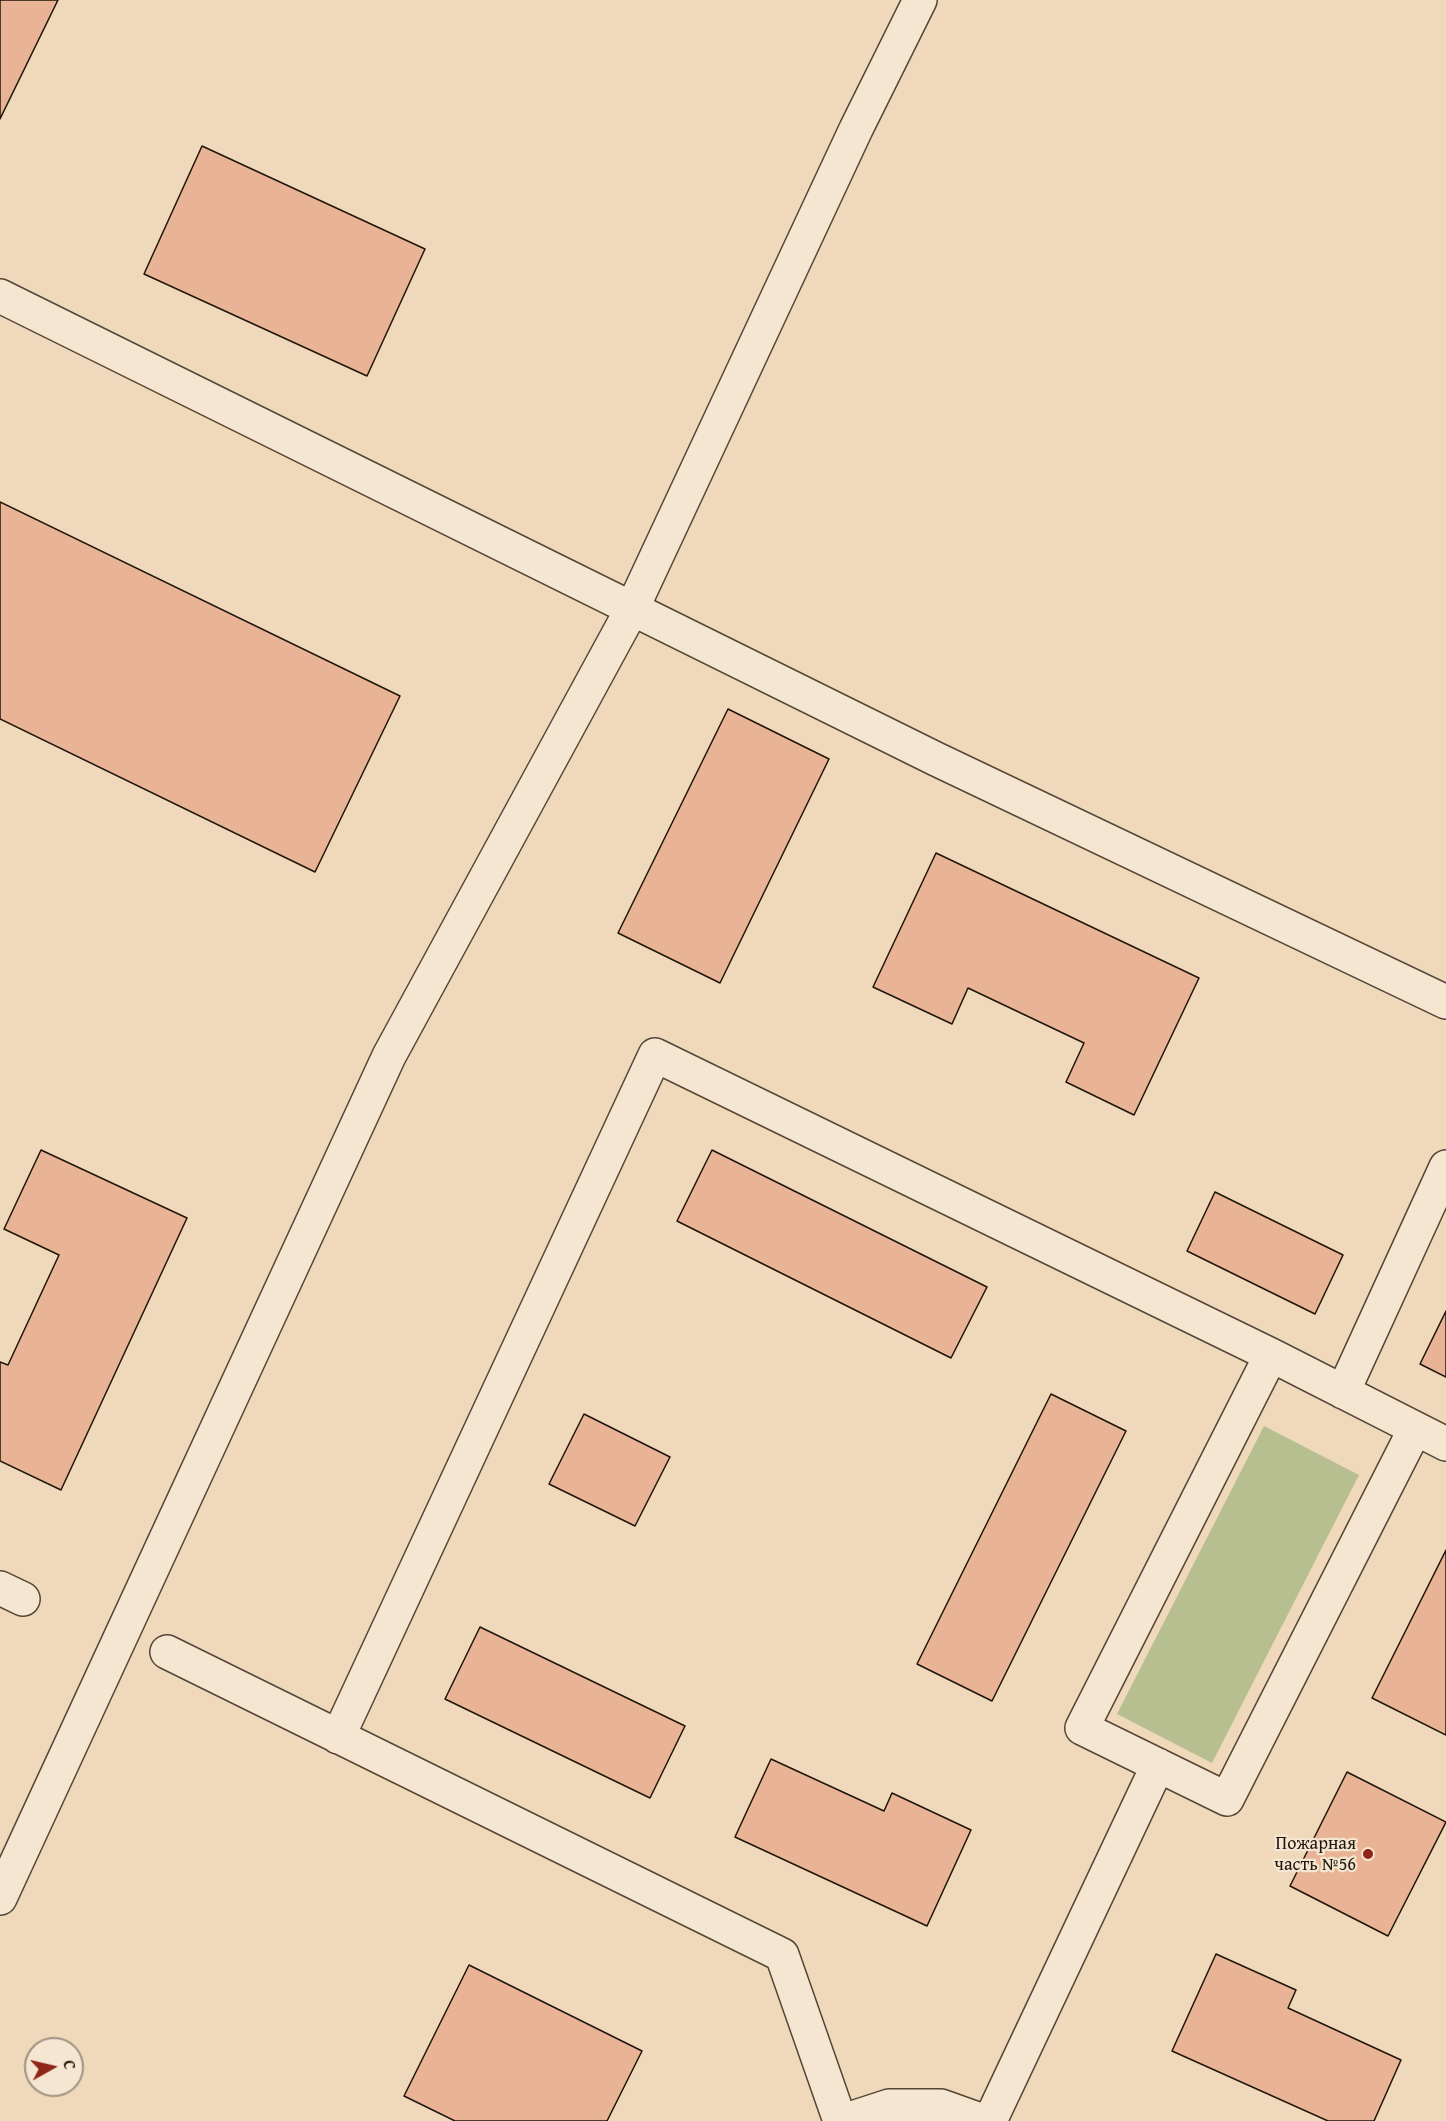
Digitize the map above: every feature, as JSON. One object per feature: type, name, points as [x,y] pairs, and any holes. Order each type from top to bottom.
[{"type":"street","points":[[0,1898],[389,1056],[632,609],[851,139],[920,0]]},
{"type":"street","points":[[0,296],[936,759],[1446,1002]]},
{"type":"street","points":[[338,1737],[655,1055],[1271,1355],[1446,1444]]},
{"type":"street","points":[[1343,1392],[1446,1167]]},
{"type":"street","points":[[1271,1355],[1082,1728],[1227,1799],[1415,1429]]},
{"type":"street","points":[[167,1652],[782,1955],[842,2121],[889,2106],[941,2106],[983,2121]]},
{"type":"street","points":[[990,2121],[1158,1765]]},
{"type":"green space","points":[[1264,1426],[1359,1475],[1212,1763],[1117,1714]]},
{"type":"building","points":[[0,0],[58,0],[0,119]]},
{"type":"building","points":[[202,146],[425,249],[367,376],[144,274]]},
{"type":"building","points":[[0,502],[400,696],[315,872],[0,719]]},
{"type":"building","points":[[728,709],[829,759],[720,983],[618,933]]},
{"type":"building","points":[[936,853],[1199,978],[1134,1115],[1066,1082],[1084,1043],[968,988],[952,1024],[873,987]]},
{"type":"building","points":[[41,1150],[187,1218],[61,1490],[0,1461],[0,1362],[8,1365],[59,1255],[4,1229]]},
{"type":"building","points":[[712,1150],[987,1287],[951,1358],[677,1221]]},
{"type":"building","points":[[1215,1192],[1343,1255],[1315,1314],[1187,1251]]},
{"type":"building","points":[[1446,1311],[1446,1377],[1420,1364]]},
{"type":"building","points":[[1051,1394],[1126,1431],[992,1701],[917,1664]]},
{"type":"building","points":[[584,1414],[670,1457],[635,1526],[549,1484]]},
{"type":"building","points":[[1446,1550],[1446,1735],[1372,1698]]},
{"type":"building","points":[[480,1627],[685,1726],[650,1798],[445,1699]]},
{"type":"building","points":[[771,1759],[884,1811],[892,1793],[971,1830],[927,1926],[735,1837]]},
{"type":"building","name":"Пожарная часть №56","points":[[1347,1772],[1446,1822],[1388,1936],[1290,1886]]},
{"type":"building","points":[[1216,1954],[1296,1990],[1288,2008],[1401,2060],[1374,2121],[1328,2121],[1172,2051]]},
{"type":"building","points":[[469,1965],[642,2051],[607,2121],[455,2121],[404,2096]]},
{"type":"place","name":"Пожарная часть №56","points":[[1368,1854]]}]
